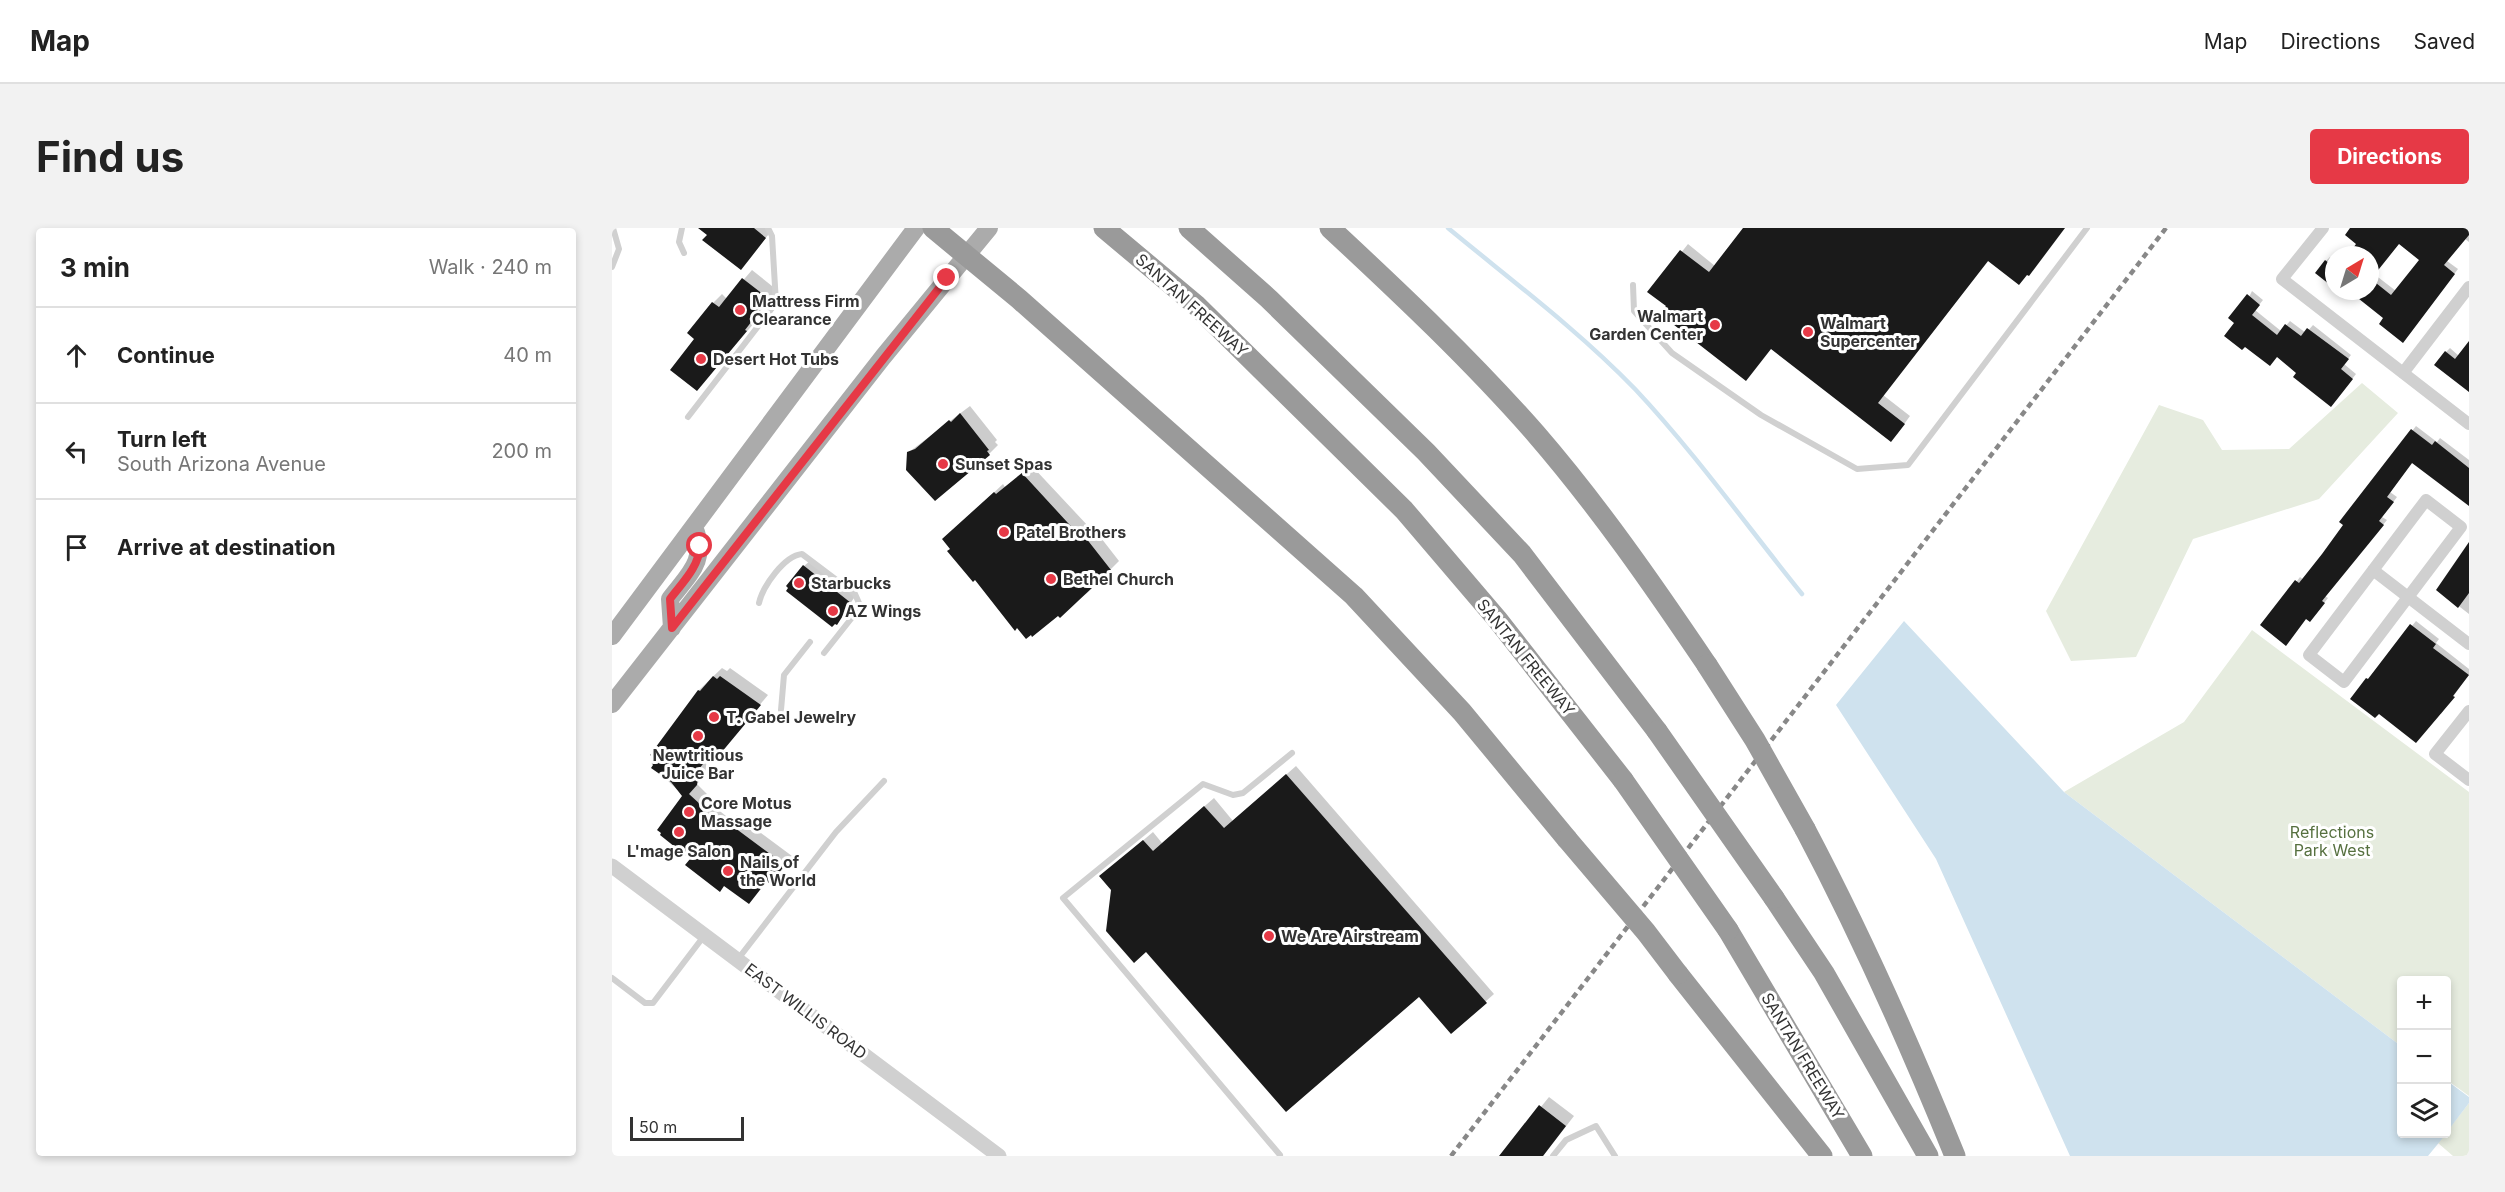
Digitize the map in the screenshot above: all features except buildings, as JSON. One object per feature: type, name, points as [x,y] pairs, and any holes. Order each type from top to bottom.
[{"type":"highway","points":[[933,228],[1019,299],[1354,596],[1462,712],[1633,915],[1822,1156]]},
{"type":"highway","name":"SANTAN FREEWAY","points":[[1104,228],[1196,305],[1404,510],[1497,619],[1623,780],[1728,930],[1862,1156]]},
{"type":"highway","points":[[1190,228],[1269,299],[1426,452],[1522,554],[1657,731],[1774,898],[1824,974],[1928,1156]]},
{"type":"highway","points":[[1330,228],[1452,344],[1536,434],[1631,553],[1707,665],[1755,740],[1843,901],[1886,993],[1955,1156]]},
{"type":"main road","points":[[612,636],[916,228]]},
{"type":"main road","points":[[612,705],[883,357],[989,228]]},
{"type":"main road","points":[[672,628],[670,599],[699,557],[699,539],[694,527]]},
{"type":"street","points":[[2323,228],[2282,279],[2469,424]]},
{"type":"street","points":[[2403,373],[2469,287]]},
{"type":"street","points":[[2426,501],[2461,527],[2344,682],[2309,655],[2373,570],[2426,501]]},
{"type":"street","points":[[2373,570],[2469,644]]},
{"type":"street","points":[[2469,711],[2435,754],[2469,780]]},
{"type":"street","name":"EAST WILLIS ROAD","points":[[612,866],[999,1156]]},
{"type":"lane","points":[[612,267],[619,249],[613,228]]},
{"type":"lane","points":[[681,228],[679,242],[684,253]]},
{"type":"lane","points":[[687,417],[776,303],[772,236],[768,228]]},
{"type":"lane","points":[[1633,285],[1634,311],[1672,353],[1761,415],[1857,469],[1908,465],[2087,228]]},
{"type":"lane","points":[[759,603],[761,593],[789,558],[802,554],[855,594],[859,603],[858,610],[824,653]]},
{"type":"lane","points":[[781,710],[784,675],[810,642]]},
{"type":"lane","points":[[1280,1155],[1064,898],[1203,784],[1233,795],[1243,793],[1273,766],[1292,753]]},
{"type":"lane","points":[[738,959],[836,832],[884,781]]},
{"type":"lane","points":[[612,978],[645,1003],[653,1003],[705,935]]},
{"type":"lane","points":[[1553,1156],[1566,1140],[1596,1126],[1615,1156]]},
{"type":"green space","points":[[2362,383],[2398,413],[2319,499],[2193,539],[2136,657],[2071,661],[2046,611],[2159,405],[2203,420],[2222,450],[2289,449]]},
{"type":"green space","name":"Reflections Park West","points":[[2252,630],[2469,792],[2469,1096],[2451,1083],[2451,976],[2397,976],[2397,1043],[2064,792],[2184,722]]},
{"type":"green space","points":[[2469,1103],[2469,1156],[2453,1156],[2438,1143],[2442,1138],[2451,1138],[2451,1126]]},
{"type":"water","points":[[1904,621],[2064,792],[2397,1043],[2397,1138],[2443,1138],[2428,1156],[2070,1156],[1936,859],[1836,705]]},
{"type":"water","points":[[2451,1084],[2469,1097],[2469,1103],[2451,1127]]},
{"type":"waterway","points":[[1448,228],[1567,326],[1635,389],[1700,464],[1802,594]]},
{"type":"railway","points":[[1451,1156],[2166,228]]},
{"type":"place","name":"Mattress Firm Clearance","points":[[740,310]]},
{"type":"place","name":"Walmart Garden Center","points":[[1715,325]]},
{"type":"place","name":"Walmart Supercenter","points":[[1808,332]]},
{"type":"place","name":"Desert Hot Tubs","points":[[701,359]]},
{"type":"place","name":"Sunset Spas","points":[[943,464]]},
{"type":"place","name":"Patel Brothers","points":[[1004,532]]},
{"type":"place","name":"Bethel Church","points":[[1051,579]]},
{"type":"place","name":"Starbucks","points":[[799,583]]},
{"type":"place","name":"AZ Wings","points":[[833,611]]},
{"type":"place","name":"T. Gabel Jewelry","points":[[714,717]]},
{"type":"place","name":"Newtritious Juice Bar","points":[[698,736]]},
{"type":"place","name":"Core Motus Massage","points":[[689,812]]},
{"type":"place","name":"L'mage Salon","points":[[679,832]]},
{"type":"place","name":"Nails of the World","points":[[728,871]]},
{"type":"place","name":"We Are Airstream","points":[[1269,936]]},
{"type":"route","points":[[700,546],[695,566],[670,599],[672,628],[947,278]]}]
